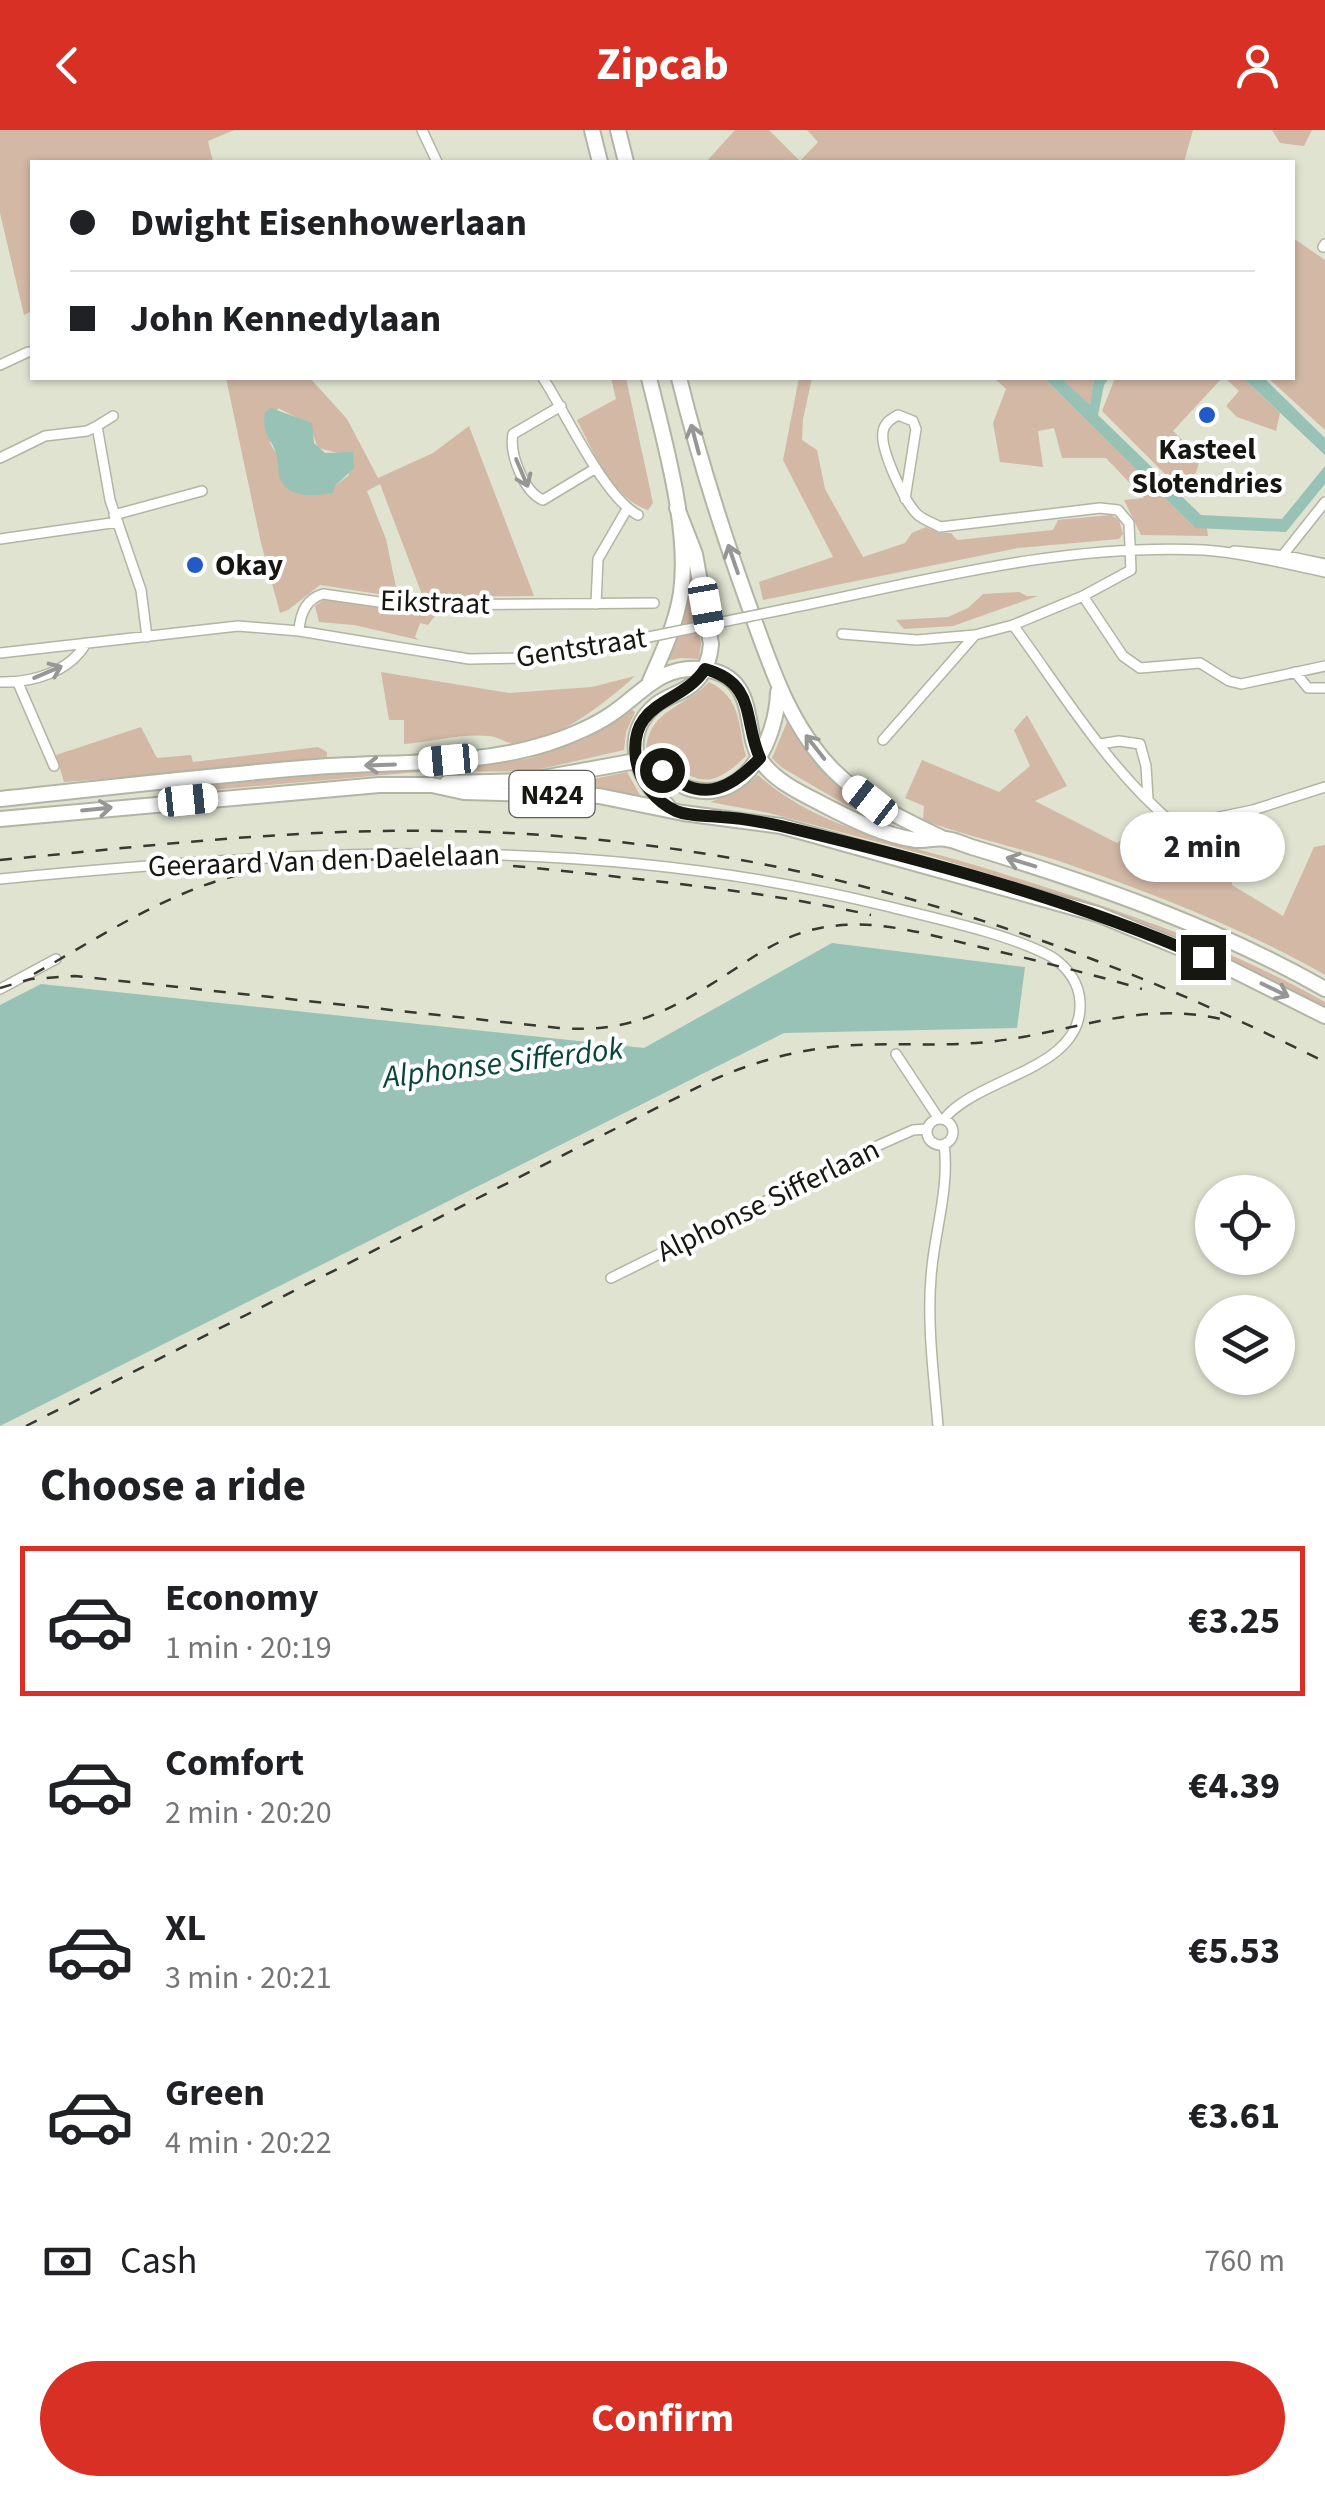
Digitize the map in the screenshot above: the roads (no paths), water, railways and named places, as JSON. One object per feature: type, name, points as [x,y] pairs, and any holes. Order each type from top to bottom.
[{"type":"highway","points":[[592,130],[600,160]]},
{"type":"highway","points":[[618,130],[626,160]]},
{"type":"highway","points":[[649,380],[677,508],[682,589],[674,624],[650,682]]},
{"type":"highway","points":[[681,380],[712,499],[778,684],[800,728],[833,770],[880,807],[944,838],[1036,866],[1177,918],[1325,989]]},
{"type":"highway","points":[[677,508],[695,554],[710,631],[710,656],[705,669]]},
{"type":"highway","points":[[0,799],[304,768],[496,756],[578,732],[611,714],[650,682],[677,670],[705,669],[724,676],[744,697],[760,758],[774,774],[806,796],[869,826],[916,840],[944,838]]},
{"type":"highway","name":"N424","points":[[672,809],[646,784],[636,760],[636,742],[642,720],[660,702],[692,685],[705,669]]},
{"type":"highway","points":[[0,819],[338,786],[526,781],[636,760],[648,763],[687,788],[712,790],[735,781],[760,758],[776,718],[778,684]]},
{"type":"highway","name":"N424","points":[[432,785],[464,792],[598,796],[781,826],[1054,900],[1194,953],[1325,1016]]},
{"type":"street","points":[[422,130],[436,160]]},
{"type":"street","points":[[0,365],[28,352]]},
{"type":"street","points":[[544,380],[596,468],[627,509],[638,515]]},
{"type":"street","points":[[561,406],[512,434],[513,452],[528,488],[533,496],[543,500],[596,468]]},
{"type":"street","points":[[842,634],[917,640],[975,635],[1084,596],[1131,570],[1129,523],[1118,510],[1100,508],[940,526],[920,518],[905,499],[884,446],[882,432],[889,420],[898,415],[913,421],[916,429],[905,499]]},
{"type":"street","points":[[0,458],[45,436],[87,431],[113,416]]},
{"type":"street","points":[[96,426],[116,518],[141,590],[146,637]]},
{"type":"street","points":[[0,539],[116,518],[202,491]]},
{"type":"street","points":[[1279,558],[1325,502]]},
{"type":"street","points":[[596,604],[598,559],[627,509]]},
{"type":"street","name":"Gentstraat","points":[[0,654],[238,626],[299,631],[469,659],[530,658],[1016,562],[1132,550],[1217,552],[1325,564]]},
{"type":"street","name":"Gentstraat","points":[[1279,558],[1325,572]]},
{"type":"street","name":"Eikstraat","points":[[299,631],[306,605],[323,594],[400,605],[654,603]]},
{"type":"street","points":[[1084,596],[1124,656],[1140,668],[1200,663],[1230,682],[1241,684],[1325,666]]},
{"type":"street","points":[[1014,624],[1100,744],[1148,802],[1176,826],[1230,848],[1238,841],[1254,810]]},
{"type":"street","points":[[883,740],[975,635]]},
{"type":"street","points":[[0,682],[44,676],[80,655],[86,643]]},
{"type":"street","points":[[1296,672],[1308,688],[1325,688]]},
{"type":"street","points":[[18,682],[54,766]]},
{"type":"street","points":[[1100,744],[1140,744],[1148,802]]},
{"type":"street","points":[[1176,826],[1254,810],[1325,787]]},
{"type":"street","name":"Geeraard Van den Daelelaan","points":[[0,879],[259,857],[450,852],[566,858],[718,871],[780,882],[940,920],[1021,944],[1058,961],[1070,973],[1080,996],[1080,1016],[1072,1035],[1050,1056],[964,1101],[942,1119]]},
{"type":"street","points":[[0,989],[56,958]]},
{"type":"street","points":[[896,1054],[953,1131],[944,1144],[931,1141],[927,1129],[932,1122],[942,1119]]},
{"type":"street","name":"Alphonse Sifferlaan","points":[[611,1278],[878,1146],[913,1130],[927,1129]]},
{"type":"street","points":[[938,1426],[929,1314],[945,1169],[944,1144]]},
{"type":"water","points":[[1046,380],[1063,380],[1090,405],[1094,380],[1108,380],[1098,415],[1201,515],[1282,519],[1325,466],[1325,484],[1286,532],[1195,528]]},
{"type":"water","points":[[1245,380],[1266,380],[1325,438],[1325,455]]},
{"type":"water","points":[[271,408],[312,423],[314,443],[325,453],[353,452],[354,468],[333,493],[312,495],[285,487],[264,427],[265,412]]},
{"type":"water","name":"Alphonse Sifferdok","points":[[832,943],[1025,967],[1017,1028],[784,1033],[0,1426],[0,1005],[41,984],[644,1048]]},
{"type":"railway","points":[[0,860],[223,839],[390,831],[562,836],[676,849],[788,869],[899,896],[1007,929],[1115,968],[1325,1062]]},
{"type":"railway","points":[[34,974],[185,893],[238,875],[325,862],[419,860],[558,870],[737,891],[871,915]]},
{"type":"railway","points":[[0,988],[31,979],[75,976],[585,1029],[652,1015],[693,996],[759,954],[801,933],[824,927],[869,925],[913,931],[1142,989]]},
{"type":"railway","points":[[26,1426],[702,1085],[753,1064],[842,1046],[987,1042],[1160,1013],[1221,1019]]},
{"type":"place","name":"Kasteel Slotendries","points":[[1207,415]]},
{"type":"place","name":"Okay","points":[[195,565]]}]
